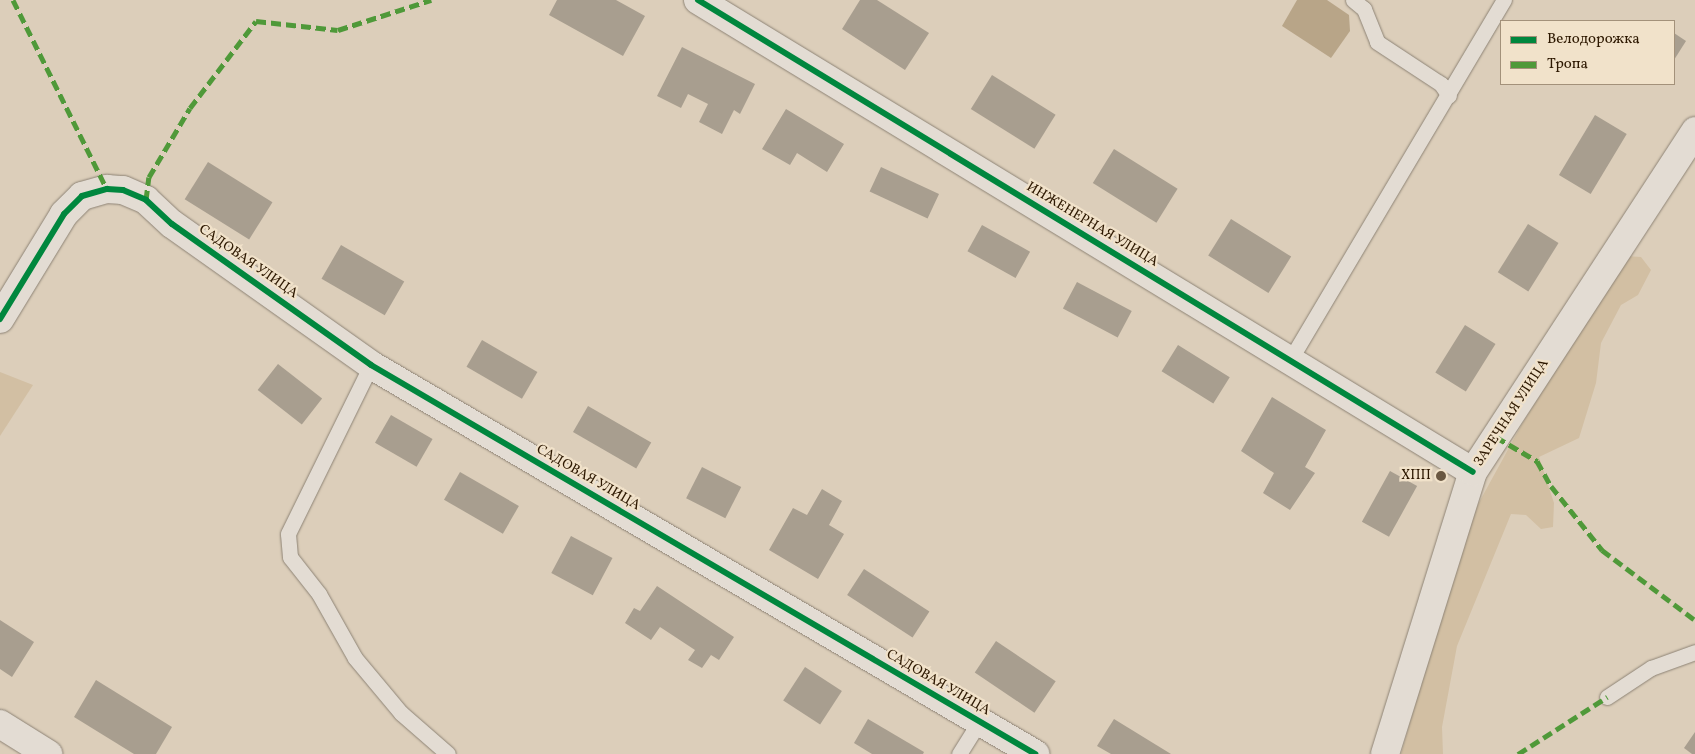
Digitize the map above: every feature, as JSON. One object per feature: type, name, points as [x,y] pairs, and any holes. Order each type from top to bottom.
[{"type":"street","name":"ИНЖЕНЕРНАЯ УЛИЦА","points":[[698,0],[1473,472]]},
{"type":"street","name":"ЗАРЕЧНАЯ УЛИЦА","points":[[1385,754],[1473,472],[1695,131]]},
{"type":"street","name":"САДОВАЯ УЛИЦА","points":[[0,319],[64,214],[82,196],[107,189],[123,190],[146,200],[172,224],[371,365],[1035,754]]},
{"type":"street","points":[[0,724],[48,754]]},
{"type":"lane","points":[[1353,0],[1364,10],[1377,42],[1441,84],[1449,96]]},
{"type":"lane","points":[[1290,360],[1449,96],[1504,0]]},
{"type":"lane","points":[[371,365],[288,534],[290,557],[319,594],[355,658],[401,713],[448,754]]},
{"type":"lane","points":[[1607,697],[1651,668],[1695,652]]},
{"type":"lane","points":[[959,754],[980,722]]},
{"type":"shaded area","points":[[1297,0],[1327,0],[1349,15],[1350,31],[1331,58],[1282,26]]},
{"type":"shaded area","points":[[1626,256],[1641,257],[1651,270],[1638,295],[1621,305],[1601,343],[1596,383],[1579,438],[1539,457],[1554,503],[1553,527],[1541,529],[1526,515],[1511,514],[1457,646],[1442,727],[1443,754],[1401,754],[1450,582],[1476,508],[1522,424]]},
{"type":"shaded area","points":[[0,372],[33,385],[0,436]]},
{"type":"building","points":[[557,0],[616,0],[645,16],[623,56],[549,15]]},
{"type":"building","points":[[860,0],[877,0],[929,33],[905,70],[842,29]]},
{"type":"building","points":[[1675,34],[1686,41],[1675,58]]},
{"type":"building","points":[[682,47],[755,84],[740,114],[734,110],[722,134],[699,122],[708,104],[688,94],[681,108],[657,96]]},
{"type":"building","points":[[992,75],[1056,115],[1034,149],[971,109]]},
{"type":"building","points":[[786,109],[844,144],[827,172],[797,153],[790,165],[762,149]]},
{"type":"building","points":[[1595,115],[1627,134],[1591,194],[1559,175]]},
{"type":"building","points":[[1114,149],[1178,189],[1156,223],[1093,183]]},
{"type":"building","points":[[208,162],[272,202],[249,240],[185,199]]},
{"type":"building","points":[[881,167],[939,194],[928,219],[870,191]]},
{"type":"building","points":[[1231,219],[1291,257],[1268,293],[1208,255]]},
{"type":"building","points":[[1528,224],[1559,243],[1528,291],[1498,272]]},
{"type":"building","points":[[982,225],[1030,252],[1016,278],[967,251]]},
{"type":"building","points":[[341,245],[404,282],[385,315],[322,279]]},
{"type":"building","points":[[1077,282],[1132,311],[1118,338],[1063,308]]},
{"type":"building","points":[[1465,325],[1496,344],[1466,392],[1435,372]]},
{"type":"building","points":[[482,340],[537,372],[522,399],[466,367]]},
{"type":"building","points":[[1178,345],[1230,377],[1213,404],[1162,371]]},
{"type":"building","points":[[278,364],[322,398],[302,424],[258,390]]},
{"type":"building","points":[[1272,397],[1326,430],[1305,467],[1315,473],[1290,510],[1263,493],[1274,473],[1241,451]]},
{"type":"building","points":[[588,406],[651,443],[636,468],[573,432]]},
{"type":"building","points":[[391,415],[433,439],[417,467],[375,443]]},
{"type":"building","points":[[702,467],[741,487],[725,518],[686,498]]},
{"type":"building","points":[[1390,471],[1417,486],[1389,537],[1362,522]]},
{"type":"building","points":[[460,472],[519,506],[503,534],[444,500]]},
{"type":"building","points":[[822,489],[842,501],[829,525],[844,534],[818,579],[769,550],[793,508],[807,515]]},
{"type":"building","points":[[571,536],[612,558],[593,595],[551,573]]},
{"type":"building","points":[[864,569],[929,611],[913,637],[847,595]]},
{"type":"building","points":[[657,586],[734,637],[719,660],[711,655],[702,668],[688,660],[695,650],[660,627],[651,640],[625,623],[634,608],[640,611]]},
{"type":"building","points":[[0,620],[34,642],[12,677],[0,669]]},
{"type":"building","points":[[996,641],[1056,681],[1034,713],[975,673]]},
{"type":"building","points":[[805,667],[842,691],[820,725],[783,701]]},
{"type":"building","points":[[96,680],[172,727],[156,754],[134,754],[74,717]]},
{"type":"building","points":[[868,719],[924,752],[923,754],[872,754],[854,743]]},
{"type":"building","points":[[1114,719],[1171,754],[1111,754],[1097,746]]},
{"type":"building","points":[[1695,732],[1695,754],[1692,754],[1684,748]]},
{"type":"marked path","points":[[13,0],[107,189]]},
{"type":"marked path","points":[[146,200],[149,177],[190,108],[256,21],[338,30],[431,0]]},
{"type":"marked path","points":[[1496,437],[1537,461],[1551,486],[1602,550],[1695,620]]},
{"type":"marked path","points":[[1518,754],[1607,697]]},
{"type":"cycle path","points":[[698,0],[1473,472]]},
{"type":"cycle path","points":[[0,319],[64,214],[82,196],[107,189],[123,190],[146,200],[172,224],[371,365],[1035,754]]},
{"type":"place","name":"ХПП","points":[[1441,476]]}]
